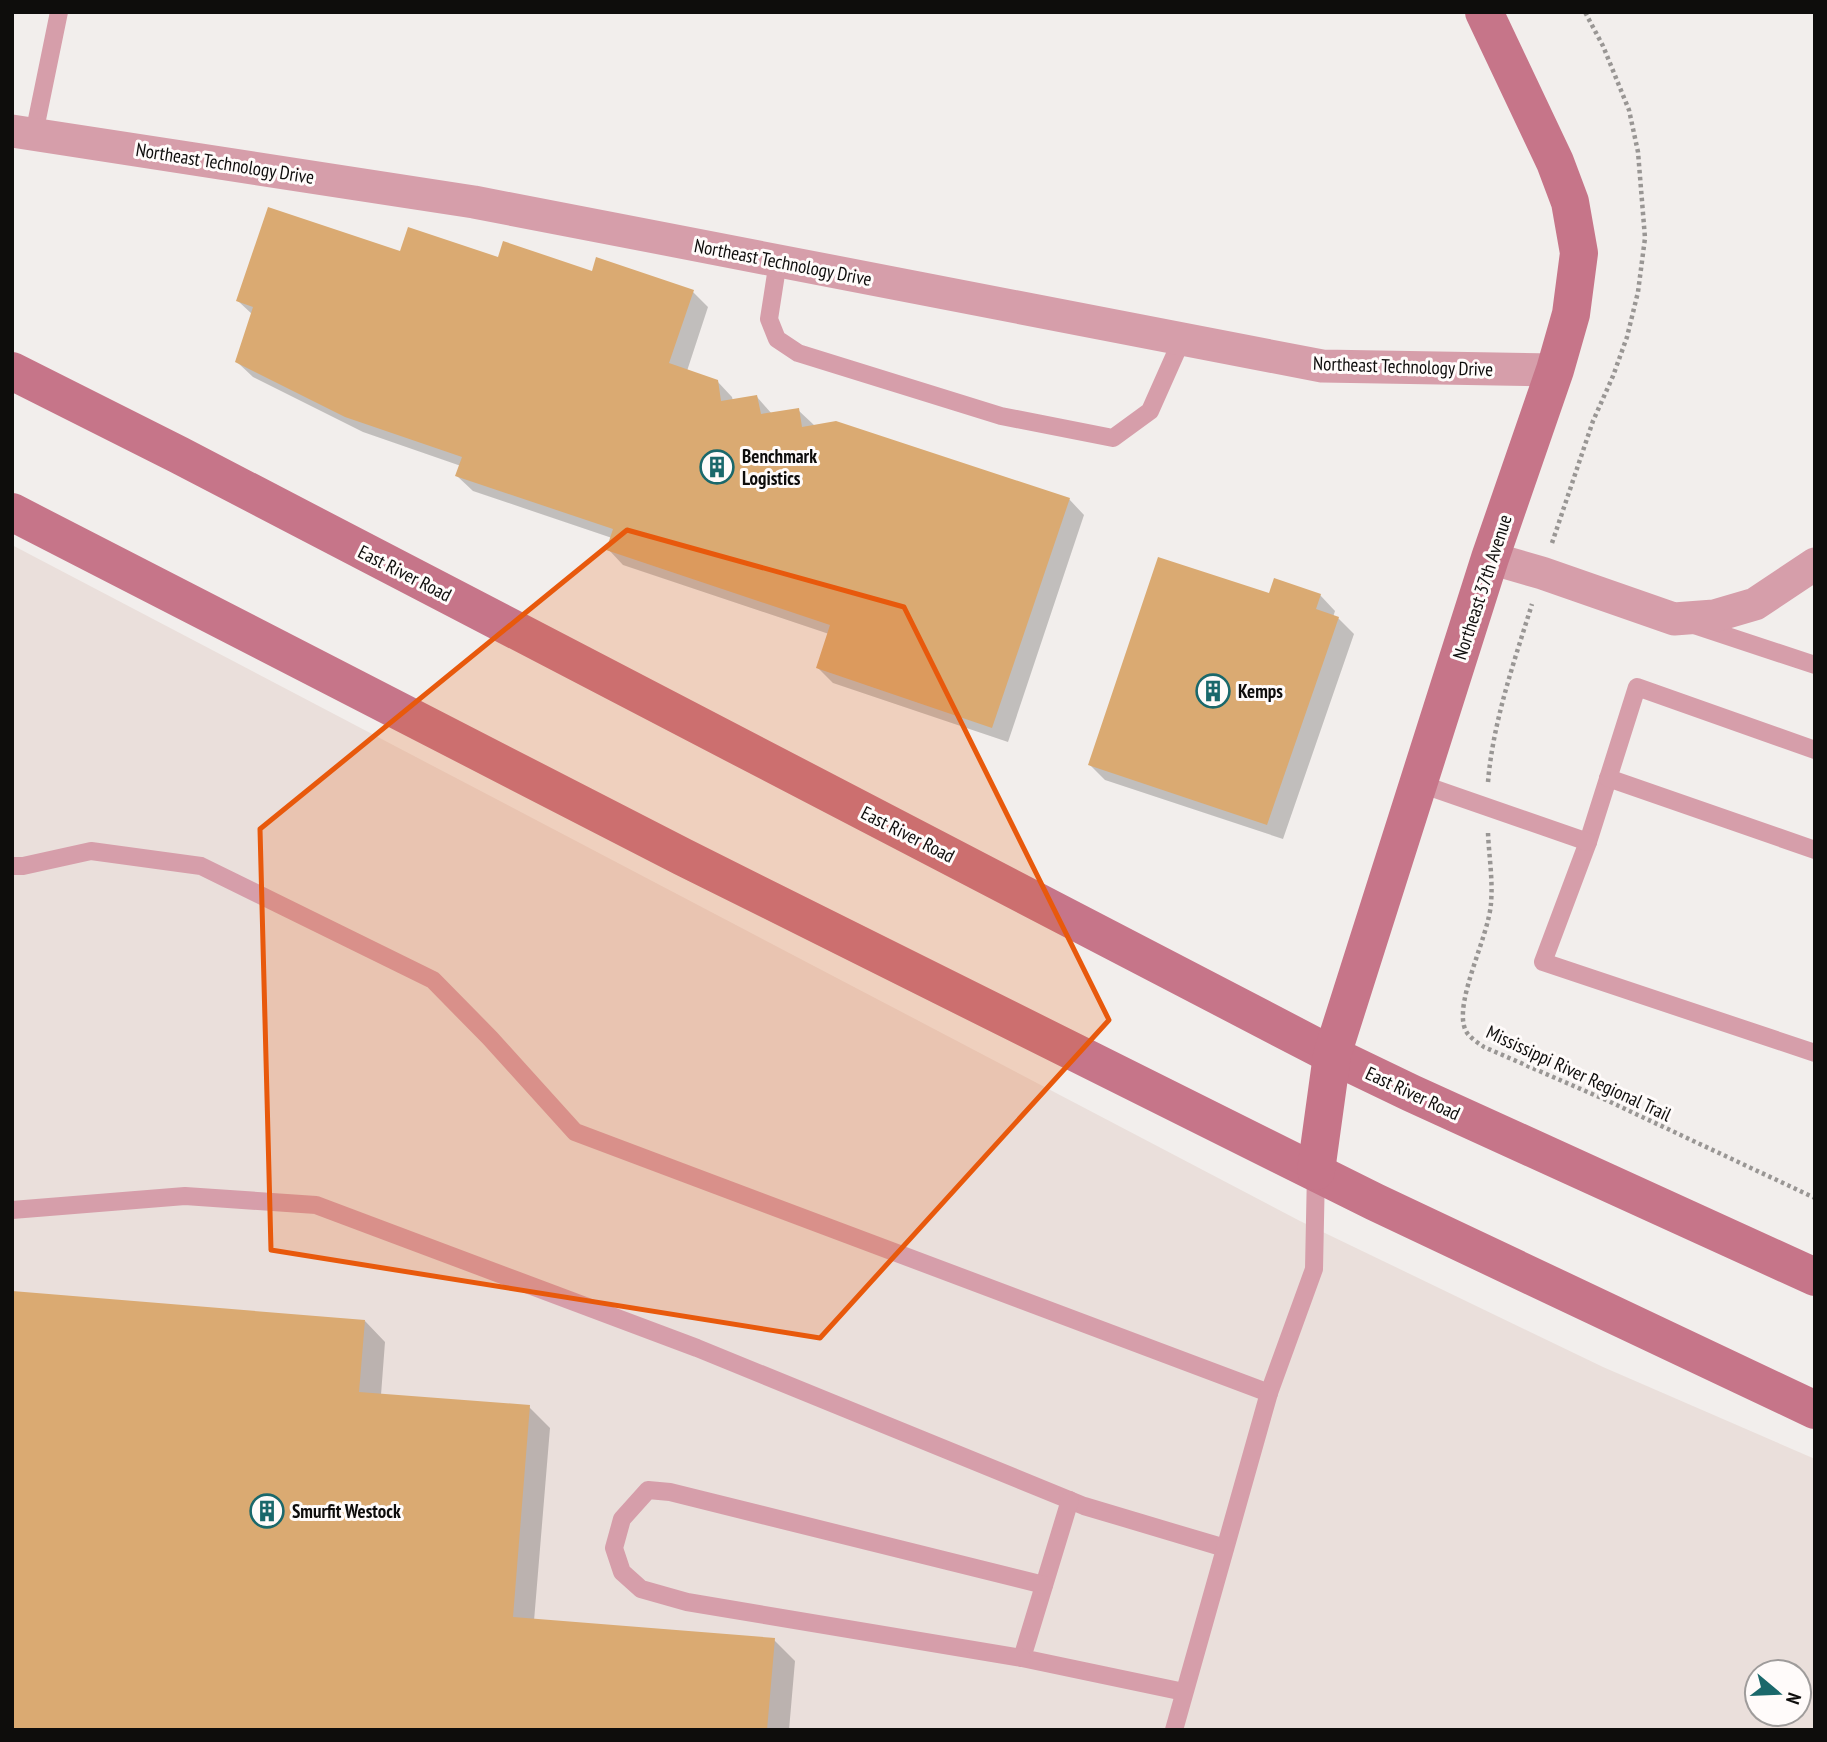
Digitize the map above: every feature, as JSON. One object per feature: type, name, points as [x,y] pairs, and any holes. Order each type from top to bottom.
[{"type":"street","name":"Northeast 37th Avenue","points":[[1316,1171],[1332,1055],[1490,558],[1555,370],[1571,314],[1579,253],[1570,202],[1555,162],[1484,12]]},
{"type":"street","name":"Northeast Technology Drive","points":[[23,133],[474,202],[1322,366],[1555,370]]},
{"type":"street","name":"East River Road","points":[[12,371],[191,461],[1332,1055],[1815,1277]]},
{"type":"street","points":[[12,512],[683,857],[1375,1202],[1815,1410]]},
{"type":"street","points":[[1490,558],[1542,573],[1674,619],[1714,617],[1755,604],[1815,564]]},
{"type":"lane","points":[[23,133],[59,12]]},
{"type":"lane","points":[[778,261],[769,319],[777,339],[798,354],[1001,416],[1114,438],[1150,411],[1182,339]]},
{"type":"lane","points":[[1674,619],[1815,665]]},
{"type":"lane","points":[[1815,750],[1637,687],[1588,842],[1543,962],[1815,1053]]},
{"type":"lane","points":[[1608,779],[1815,850]]},
{"type":"lane","points":[[1418,783],[1588,842]]},
{"type":"lane","points":[[12,866],[91,851],[201,866],[433,980],[576,1132],[1269,1393]]},
{"type":"lane","points":[[1174,1730],[1269,1393],[1314,1269],[1316,1171]]},
{"type":"lane","points":[[12,1210],[185,1196],[316,1205],[697,1348],[1084,1506],[1225,1548]]},
{"type":"lane","points":[[1044,1585],[670,1492],[648,1490],[622,1520],[614,1548],[622,1572],[641,1589],[687,1602],[1022,1658],[1184,1692]]},
{"type":"lane","points":[[1022,1658],[1070,1500]]},
{"type":"path","name":"Mississippi River Regional Trail","points":[[1486,807],[1491,903],[1488,922],[1464,1002],[1462,1017],[1465,1031],[1484,1046],[1815,1198]]},
{"type":"highlighted area","points":[[627,530],[904,607],[1109,1020],[820,1338],[271,1250],[260,829]]},
{"type":"shaded area","points":[[12,545],[1300,1221],[1603,1367],[1815,1459],[1815,1730],[12,1730]]},
{"type":"building","name":"Benchmark Logistics","points":[[268,207],[400,251],[408,227],[498,257],[503,241],[592,271],[596,257],[694,290],[669,363],[718,380],[721,401],[757,395],[761,414],[799,408],[802,427],[836,421],[1070,498],[992,728],[816,668],[830,625],[606,550],[613,529],[455,476],[462,457],[345,417],[235,362],[253,307],[236,301]]},
{"type":"building","name":"Kemps","points":[[1158,557],[1269,593],[1274,578],[1321,594],[1316,609],[1339,617],[1267,825],[1088,765]]},
{"type":"building","name":"Smurfit Westock","points":[[12,1291],[365,1320],[359,1392],[530,1405],[513,1617],[775,1638],[767,1730],[12,1730]]},
{"type":"place","name":"Benchmark Logistics","points":[[717,467]]},
{"type":"place","name":"Kemps","points":[[1213,691]]},
{"type":"place","name":"Smurfit Westock","points":[[267,1511]]}]
